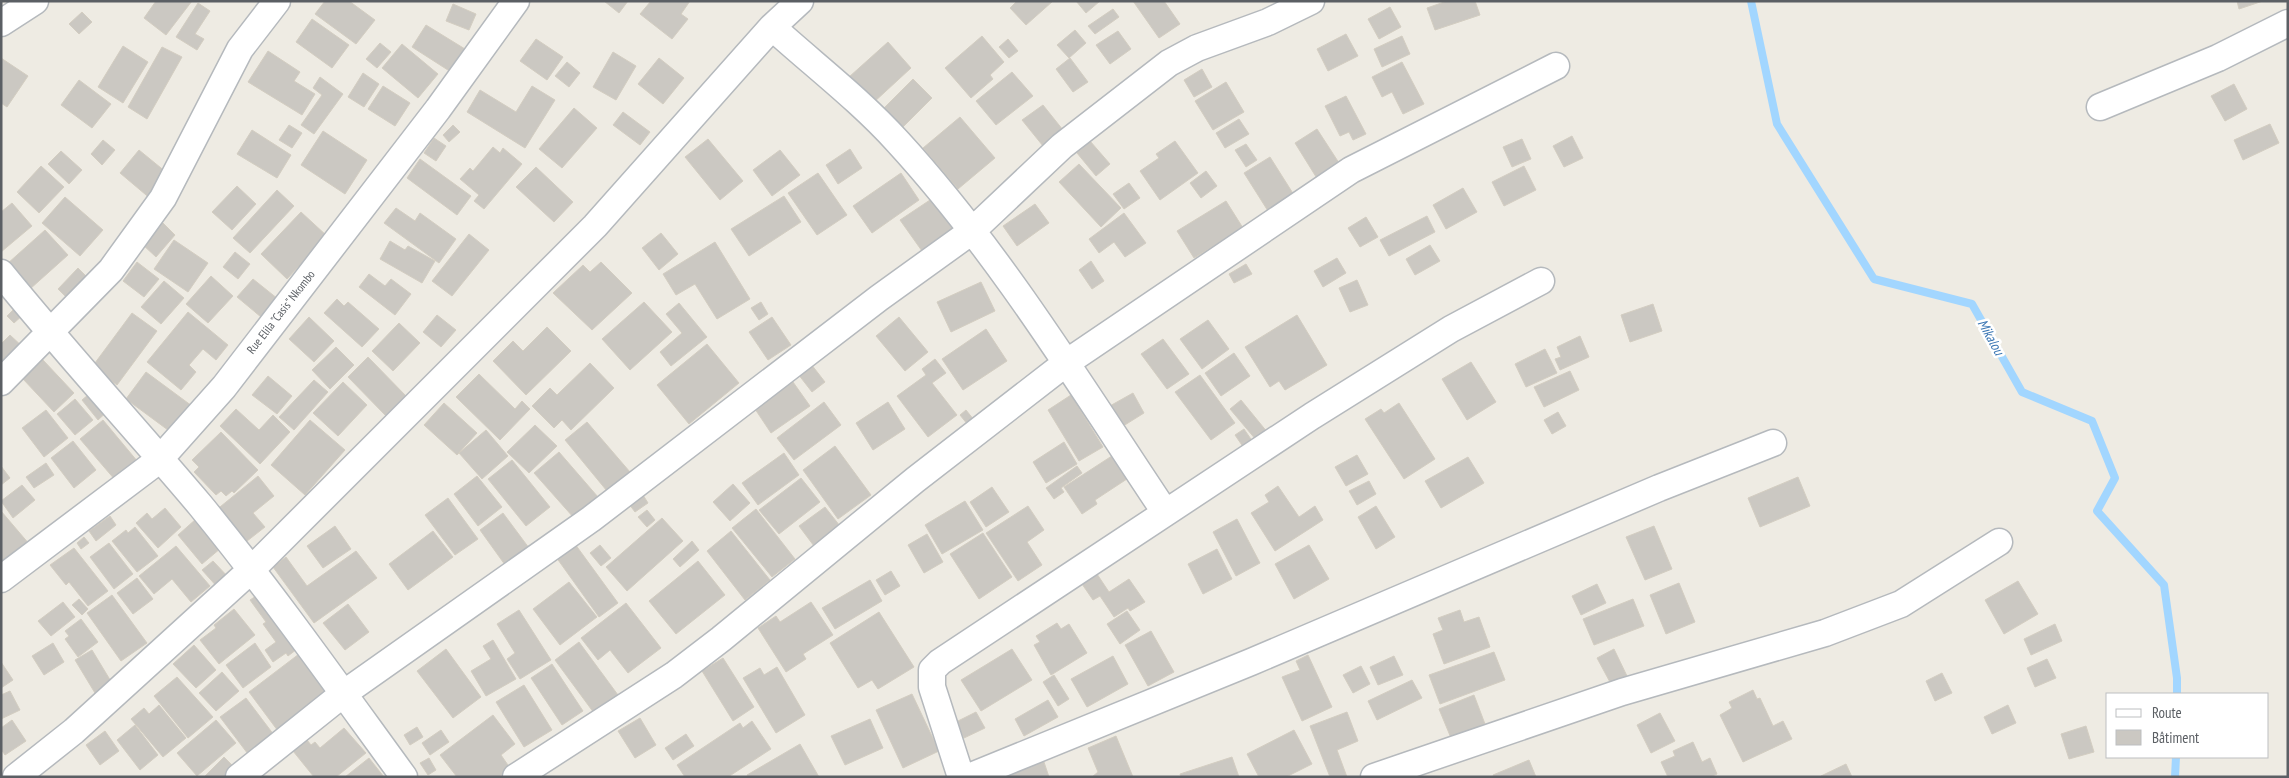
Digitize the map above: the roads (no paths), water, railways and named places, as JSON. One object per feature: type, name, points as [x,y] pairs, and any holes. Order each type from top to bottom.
[{"type":"street","points":[[1,23],[35,1]]},
{"type":"street","points":[[1,382],[111,270],[163,198],[240,50],[277,1]]},
{"type":"street","name":"Rue Elila \"Casis\" Nkombo","points":[[1,579],[159,460],[224,387],[438,109],[516,1]]},
{"type":"street","points":[[16,777],[74,731],[252,569],[595,226],[772,27],[800,1]]},
{"type":"street","points":[[239,777],[343,694],[591,519],[879,298],[972,231],[1062,146],[1169,63],[1197,48],[1268,22],[1311,1]]},
{"type":"street","points":[[2100,107],[2218,58],[2288,23]]},
{"type":"street","points":[[772,27],[898,141],[972,231],[1066,363],[1165,512]]},
{"type":"street","points":[[516,777],[674,674],[721,640],[915,480],[1066,363],[1351,170],[1556,66]]},
{"type":"street","points":[[1,273],[252,569],[404,777]]},
{"type":"street","points":[[961,777],[932,687],[932,670],[940,662],[1165,512],[1451,329],[1541,281]]},
{"type":"street","points":[[969,777],[1270,654],[1659,488],[1773,442]]},
{"type":"street","points":[[1374,777],[1622,692],[1834,630],[1901,604],[1999,542]]},
{"type":"waterway","name":"Mikalou","points":[[1751,1],[1777,124],[1874,279],[1972,304],[2022,392],[2092,421],[2115,478],[2097,511],[2164,585],[2177,678],[2177,693]]},
{"type":"waterway","name":"Mikalou","points":[[2175,777],[2176,758]]}]
